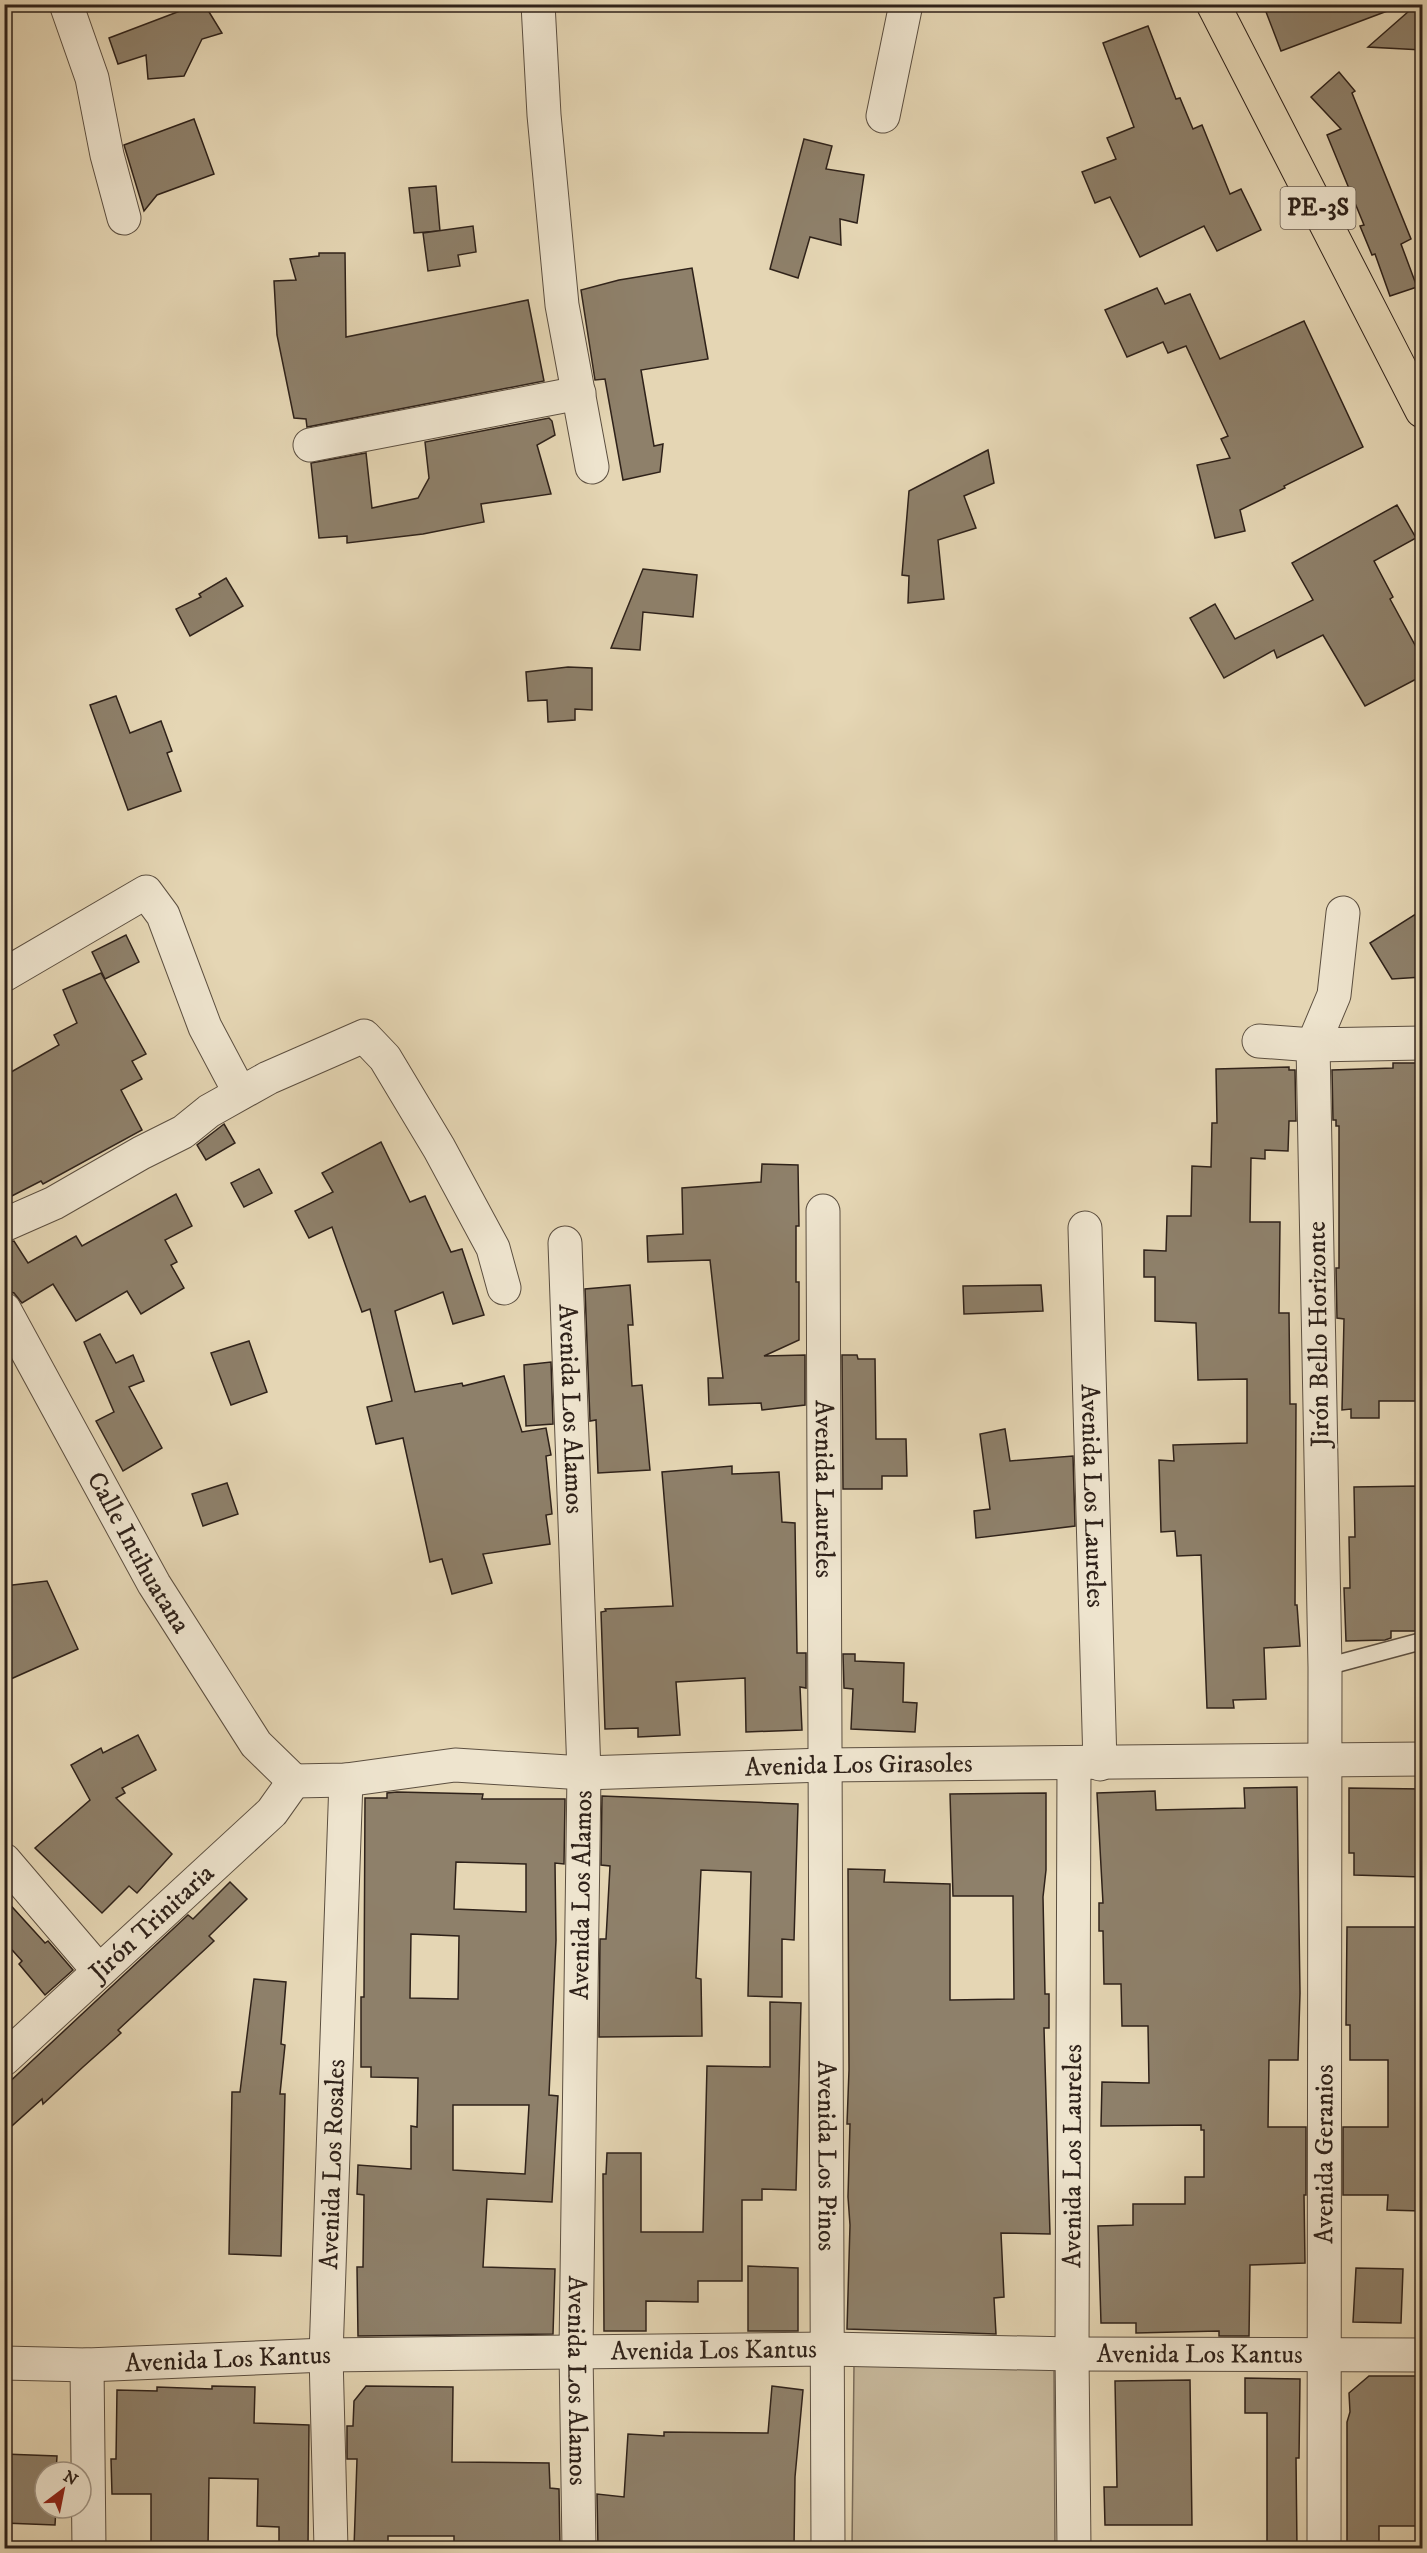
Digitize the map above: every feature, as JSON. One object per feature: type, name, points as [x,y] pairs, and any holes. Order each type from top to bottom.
[{"type":"highway","name":"PE-3S","points":[[1213,4],[1422,411]]},
{"type":"street","points":[[66,4],[92,78],[107,155],[124,218]]},
{"type":"street","points":[[538,4],[544,115],[562,304],[592,467]]},
{"type":"street","points":[[883,116],[906,4]]},
{"type":"street","points":[[310,445],[579,393]]},
{"type":"street","points":[[4,975],[146,892],[163,915],[205,1027],[240,1093]]},
{"type":"street","name":"Jirón Bello Horizonte","points":[[1324,1760],[1325,1667],[1313,1045],[1334,995],[1343,913]]},
{"type":"street","points":[[4,1225],[54,1203],[141,1153],[183,1132],[209,1111],[240,1093],[364,1036],[385,1058],[439,1148],[493,1248],[504,1288]]},
{"type":"street","points":[[1259,1041],[1313,1045],[1422,1043]]},
{"type":"street","name":"Avenida Laureles","points":[[823,1211],[825,1765]]},
{"type":"street","name":"Avenida Los Laureles","points":[[1074,2548],[1071,2354],[1087,1764],[1085,1228]]},
{"type":"street","name":"Avenida Los Alamos","points":[[565,1243],[584,1773],[576,2351],[579,2548]]},
{"type":"street","name":"Calle Intihuatana","points":[[4,1310],[154,1584],[256,1744],[294,1781]]},
{"type":"street","name":"Avenida Los Girasoles","points":[[294,1781],[346,1780],[455,1765],[584,1773],[825,1765],[1422,1759]]},
{"type":"street","name":"Avenida Geranios","points":[[1324,1760],[1326,2355],[1324,2548]]},
{"type":"street","name":"Avenida Los Pinos","points":[[825,1765],[828,2548]]},
{"type":"street","name":"Avenida Los Rosales","points":[[331,2548],[326,2355],[346,1780]]},
{"type":"street","name":"Jirón Trinitaria","points":[[4,2059],[272,1812],[294,1781]]},
{"type":"street","points":[[4,1860],[99,1971]]},
{"type":"street","name":"Avenida Los Kantus","points":[[4,2363],[87,2365],[326,2355],[828,2349],[1071,2354],[1422,2355]]},
{"type":"street","points":[[87,2365],[89,2548]]},
{"type":"lane","points":[[1325,1667],[1422,1641]]},
{"type":"shaded area","points":[[854,2364],[1054,2365],[1055,2548],[852,2548]]},
{"type":"building","points":[[1263,4],[1397,4],[1398,7],[1281,51]]},
{"type":"building","points":[[1417,4],[1422,4],[1422,50],[1368,47]]},
{"type":"building","points":[[206,7],[222,33],[202,39],[184,76],[148,79],[146,55],[118,64],[109,38],[180,11]]},
{"type":"building","points":[[1148,26],[1176,99],[1180,98],[1193,129],[1202,125],[1230,194],[1241,189],[1261,230],[1217,251],[1204,226],[1140,257],[1110,197],[1095,203],[1082,172],[1116,159],[1107,138],[1134,127],[1103,43]]},
{"type":"building","points":[[1339,72],[1355,91],[1352,93],[1411,239],[1401,244],[1417,287],[1390,296],[1375,254],[1372,255],[1360,226],[1364,225],[1327,135],[1341,129],[1311,97]]},
{"type":"building","points":[[194,119],[214,174],[157,195],[144,211],[124,145]]},
{"type":"building","points":[[804,139],[832,146],[826,169],[864,175],[857,223],[840,219],[841,245],[810,237],[798,278],[770,269]]},
{"type":"building","points":[[436,186],[440,231],[414,233],[409,188]]},
{"type":"building","points":[[473,226],[476,252],[458,255],[460,266],[428,271],[423,233]]},
{"type":"building","points":[[319,253],[345,253],[346,337],[528,300],[544,381],[307,427],[306,419],[294,418],[277,335],[274,281],[296,280],[290,259],[319,256]]},
{"type":"building","points":[[692,268],[708,359],[641,370],[654,446],[663,444],[660,472],[623,480],[605,379],[595,380],[581,290],[619,280]]},
{"type":"building","points":[[1157,288],[1165,304],[1190,294],[1220,359],[1304,321],[1363,447],[1240,510],[1245,531],[1215,538],[1197,465],[1230,458],[1221,439],[1228,436],[1186,346],[1168,353],[1163,342],[1127,357],[1105,310]]},
{"type":"building","points":[[549,418],[552,421],[555,435],[537,445],[551,494],[481,504],[484,522],[423,534],[347,543],[347,536],[319,538],[311,463],[366,453],[372,508],[418,498],[429,478],[425,442]]},
{"type":"building","points":[[988,450],[994,483],[964,496],[976,528],[938,540],[944,599],[908,603],[909,576],[902,575],[909,491]]},
{"type":"building","points":[[1397,505],[1416,538],[1374,561],[1393,597],[1390,599],[1422,658],[1422,676],[1365,706],[1323,635],[1277,658],[1274,650],[1224,678],[1190,618],[1215,604],[1235,639],[1313,600],[1292,563]]},
{"type":"building","points":[[643,569],[697,575],[693,617],[643,612],[640,650],[611,648]]},
{"type":"building","points":[[226,578],[243,606],[190,636],[176,609],[201,597],[199,594]]},
{"type":"building","points":[[568,667],[592,668],[592,710],[575,709],[575,720],[548,722],[547,700],[528,701],[526,672]]},
{"type":"building","points":[[116,696],[130,733],[161,721],[172,751],[167,753],[181,791],[128,810],[90,705]]},
{"type":"building","points":[[1422,910],[1422,977],[1392,979],[1370,943]]},
{"type":"building","points":[[126,935],[139,962],[105,979],[92,952]]},
{"type":"building","points":[[101,973],[146,1054],[132,1061],[142,1079],[121,1090],[142,1130],[43,1184],[41,1181],[4,1200],[4,1076],[59,1045],[54,1035],[77,1023],[63,990]]},
{"type":"building","points":[[1393,1063],[1422,1063],[1422,1401],[1379,1401],[1379,1418],[1351,1418],[1351,1409],[1342,1410],[1344,1319],[1337,1318],[1336,1268],[1339,1268],[1339,1126],[1336,1126],[1336,1120],[1333,1120],[1332,1070],[1393,1068]]},
{"type":"building","points":[[1289,1067],[1289,1070],[1295,1070],[1296,1121],[1289,1121],[1288,1151],[1265,1150],[1265,1159],[1251,1158],[1250,1222],[1280,1222],[1279,1313],[1289,1313],[1290,1404],[1296,1404],[1295,1605],[1297,1605],[1300,1646],[1264,1648],[1266,1699],[1233,1700],[1234,1708],[1207,1708],[1201,1555],[1177,1556],[1175,1531],[1161,1532],[1159,1460],[1174,1461],[1173,1445],[1247,1443],[1247,1379],[1198,1380],[1196,1323],[1155,1321],[1155,1277],[1144,1277],[1144,1250],[1166,1251],[1167,1216],[1191,1216],[1192,1166],[1211,1167],[1212,1123],[1217,1123],[1216,1069]]},
{"type":"building","points":[[224,1124],[235,1143],[206,1160],[197,1145]]},
{"type":"building","points":[[381,1142],[410,1202],[425,1196],[451,1252],[462,1249],[484,1315],[453,1324],[443,1292],[395,1311],[415,1392],[462,1383],[463,1386],[504,1376],[522,1432],[546,1428],[551,1455],[546,1456],[552,1514],[546,1515],[550,1544],[483,1554],[492,1583],[452,1594],[442,1559],[430,1562],[403,1438],[376,1444],[367,1407],[392,1401],[370,1309],[362,1312],[332,1227],[309,1238],[295,1211],[333,1192],[322,1173]]},
{"type":"building","points":[[762,1164],[798,1165],[799,1226],[796,1226],[796,1282],[799,1282],[799,1340],[764,1356],[805,1355],[805,1405],[762,1410],[761,1403],[709,1405],[708,1378],[723,1378],[710,1260],[648,1262],[647,1236],[683,1234],[682,1188],[761,1182]]},
{"type":"building","points":[[259,1169],[272,1193],[244,1207],[231,1183]]},
{"type":"building","points":[[176,1194],[192,1226],[165,1240],[177,1262],[171,1265],[184,1288],[141,1314],[127,1291],[76,1321],[53,1284],[22,1303],[14,1293],[4,1290],[4,1243],[14,1241],[28,1263],[76,1236],[82,1246]]},
{"type":"building","points":[[630,1285],[633,1325],[628,1325],[632,1386],[642,1385],[650,1470],[598,1473],[596,1420],[590,1421],[585,1289]]},
{"type":"building","points":[[1041,1285],[1043,1311],[964,1314],[963,1286]]},
{"type":"building","points":[[100,1334],[116,1363],[133,1355],[144,1381],[129,1387],[162,1448],[123,1471],[96,1421],[114,1412],[84,1342]]},
{"type":"building","points":[[249,1341],[267,1392],[231,1405],[211,1353]]},
{"type":"building","points":[[842,1355],[857,1355],[858,1359],[875,1359],[876,1439],[906,1439],[907,1476],[882,1476],[882,1489],[843,1489]]},
{"type":"building","points":[[551,1362],[553,1424],[526,1426],[524,1365]]},
{"type":"building","points":[[1005,1429],[1010,1461],[1073,1456],[1075,1526],[976,1538],[974,1511],[990,1509],[980,1434]]},
{"type":"building","points":[[732,1466],[732,1474],[779,1472],[782,1522],[795,1523],[797,1653],[806,1653],[806,1688],[800,1687],[802,1730],[746,1732],[745,1678],[676,1682],[680,1735],[638,1737],[638,1728],[605,1729],[601,1612],[606,1611],[605,1609],[673,1606],[662,1472]]},
{"type":"building","points":[[227,1483],[238,1514],[203,1526],[192,1494]]},
{"type":"building","points":[[1418,1486],[1419,1518],[1422,1518],[1422,1631],[1391,1631],[1391,1638],[1385,1640],[1346,1641],[1344,1588],[1350,1588],[1349,1537],[1355,1537],[1354,1487]]},
{"type":"building","points":[[47,1581],[78,1649],[4,1682],[4,1586]]},
{"type":"building","points":[[843,1654],[855,1654],[855,1661],[904,1663],[903,1702],[917,1703],[915,1732],[851,1729],[853,1689],[844,1688]]},
{"type":"building","points":[[138,1735],[156,1770],[122,1788],[125,1793],[116,1798],[172,1854],[137,1893],[129,1886],[102,1913],[35,1848],[90,1800],[71,1765],[101,1748],[103,1753]]},
{"type":"building","points":[[1297,1787],[1300,1993],[1298,2060],[1269,2060],[1268,2127],[1306,2127],[1305,2263],[1250,2265],[1249,2336],[1219,2336],[1219,2331],[1136,2333],[1136,2323],[1101,2323],[1098,2226],[1133,2225],[1133,2204],[1185,2204],[1185,2177],[1204,2177],[1204,2130],[1201,2130],[1201,2125],[1101,2126],[1102,2082],[1149,2083],[1148,2026],[1122,2026],[1121,1984],[1104,1984],[1103,1931],[1099,1931],[1099,1903],[1103,1903],[1097,1793],[1155,1791],[1156,1810],[1245,1808],[1244,1788]]},
{"type":"building","points":[[1349,1788],[1422,1789],[1422,1877],[1354,1875],[1354,1853],[1349,1853]]},
{"type":"building","points":[[387,1793],[483,1794],[482,1799],[565,1799],[564,1864],[555,1863],[556,1940],[549,2095],[558,2096],[552,2202],[487,2199],[483,2267],[555,2269],[553,2334],[358,2336],[357,2267],[363,2267],[364,2195],[357,2194],[358,2165],[411,2169],[411,2126],[417,2127],[418,2078],[371,2077],[371,2067],[361,2067],[361,1997],[364,1997],[365,1798],[387,1798]],"holes":[[[456,1862],[526,1864],[526,1912],[454,1909]],[[411,1934],[459,1936],[458,1999],[410,1998]],[[453,2105],[529,2105],[525,2174],[453,2170]]]},
{"type":"building","points":[[1046,1793],[1046,1870],[1043,1897],[1045,1994],[1049,1994],[1049,2028],[1044,2028],[1050,2234],[1001,2233],[1004,2297],[994,2298],[996,2334],[847,2329],[850,2225],[848,2197],[850,2124],[847,2124],[848,1869],[885,1870],[884,1882],[950,1884],[950,2000],[1014,1999],[1013,1896],[953,1896],[950,1794]]},
{"type":"building","points":[[602,1796],[798,1804],[794,1940],[782,1939],[782,1997],[748,1996],[751,1872],[701,1870],[696,1978],[701,1979],[702,2036],[599,2037],[600,1939],[606,1939],[610,1866],[601,1865]]},
{"type":"building","points":[[230,1882],[247,1899],[209,1936],[214,1941],[118,2030],[121,2033],[43,2104],[42,2099],[4,2133],[4,2087],[188,1915],[193,1919]]},
{"type":"building","points":[[4,1898],[45,1943],[48,1941],[73,1970],[45,1995],[19,1964],[22,1961],[4,1941]]},
{"type":"building","points":[[1347,1927],[1419,1927],[1422,2015],[1421,2211],[1387,2210],[1388,2195],[1343,2195],[1343,2127],[1388,2127],[1388,2060],[1350,2060],[1350,2025],[1346,2025]]},
{"type":"building","points":[[254,1979],[286,1982],[281,2044],[285,2045],[280,2094],[285,2094],[281,2256],[229,2254],[232,2092],[240,2092]]},
{"type":"building","points":[[770,2002],[801,2003],[796,2190],[762,2189],[762,2200],[742,2200],[742,2281],[698,2281],[698,2302],[646,2301],[646,2331],[604,2331],[603,2174],[606,2174],[607,2153],[641,2153],[641,2232],[703,2232],[707,2066],[770,2067]]},
{"type":"building","points":[[748,2266],[798,2268],[798,2331],[748,2331]]},
{"type":"building","points":[[1356,2268],[1403,2269],[1401,2323],[1353,2322]]},
{"type":"building","points":[[1369,2376],[1422,2376],[1422,2526],[1379,2526],[1379,2548],[1347,2548],[1349,2393]]},
{"type":"building","points":[[1245,2378],[1300,2379],[1299,2458],[1296,2458],[1297,2548],[1267,2548],[1267,2413],[1245,2413]]},
{"type":"building","points":[[1190,2380],[1192,2525],[1105,2525],[1104,2487],[1117,2487],[1115,2381]]},
{"type":"building","points":[[212,2386],[255,2387],[254,2423],[309,2425],[308,2548],[279,2548],[279,2527],[257,2526],[258,2479],[209,2478],[208,2548],[184,2548],[184,2543],[151,2542],[151,2494],[112,2494],[111,2459],[116,2459],[117,2390],[157,2391],[157,2387],[212,2389]]},
{"type":"building","points":[[366,2386],[453,2387],[452,2462],[549,2463],[550,2488],[559,2489],[560,2548],[454,2547],[454,2536],[388,2536],[388,2548],[354,2548],[357,2459],[347,2459],[347,2426],[353,2426],[354,2401]]},
{"type":"building","points":[[772,2386],[803,2390],[795,2477],[794,2548],[598,2548],[597,2494],[624,2497],[628,2434],[664,2436],[664,2432],[768,2433]]},
{"type":"building","points":[[4,2454],[57,2456],[57,2460],[33,2460],[33,2520],[55,2520],[55,2525],[4,2523]]}]
